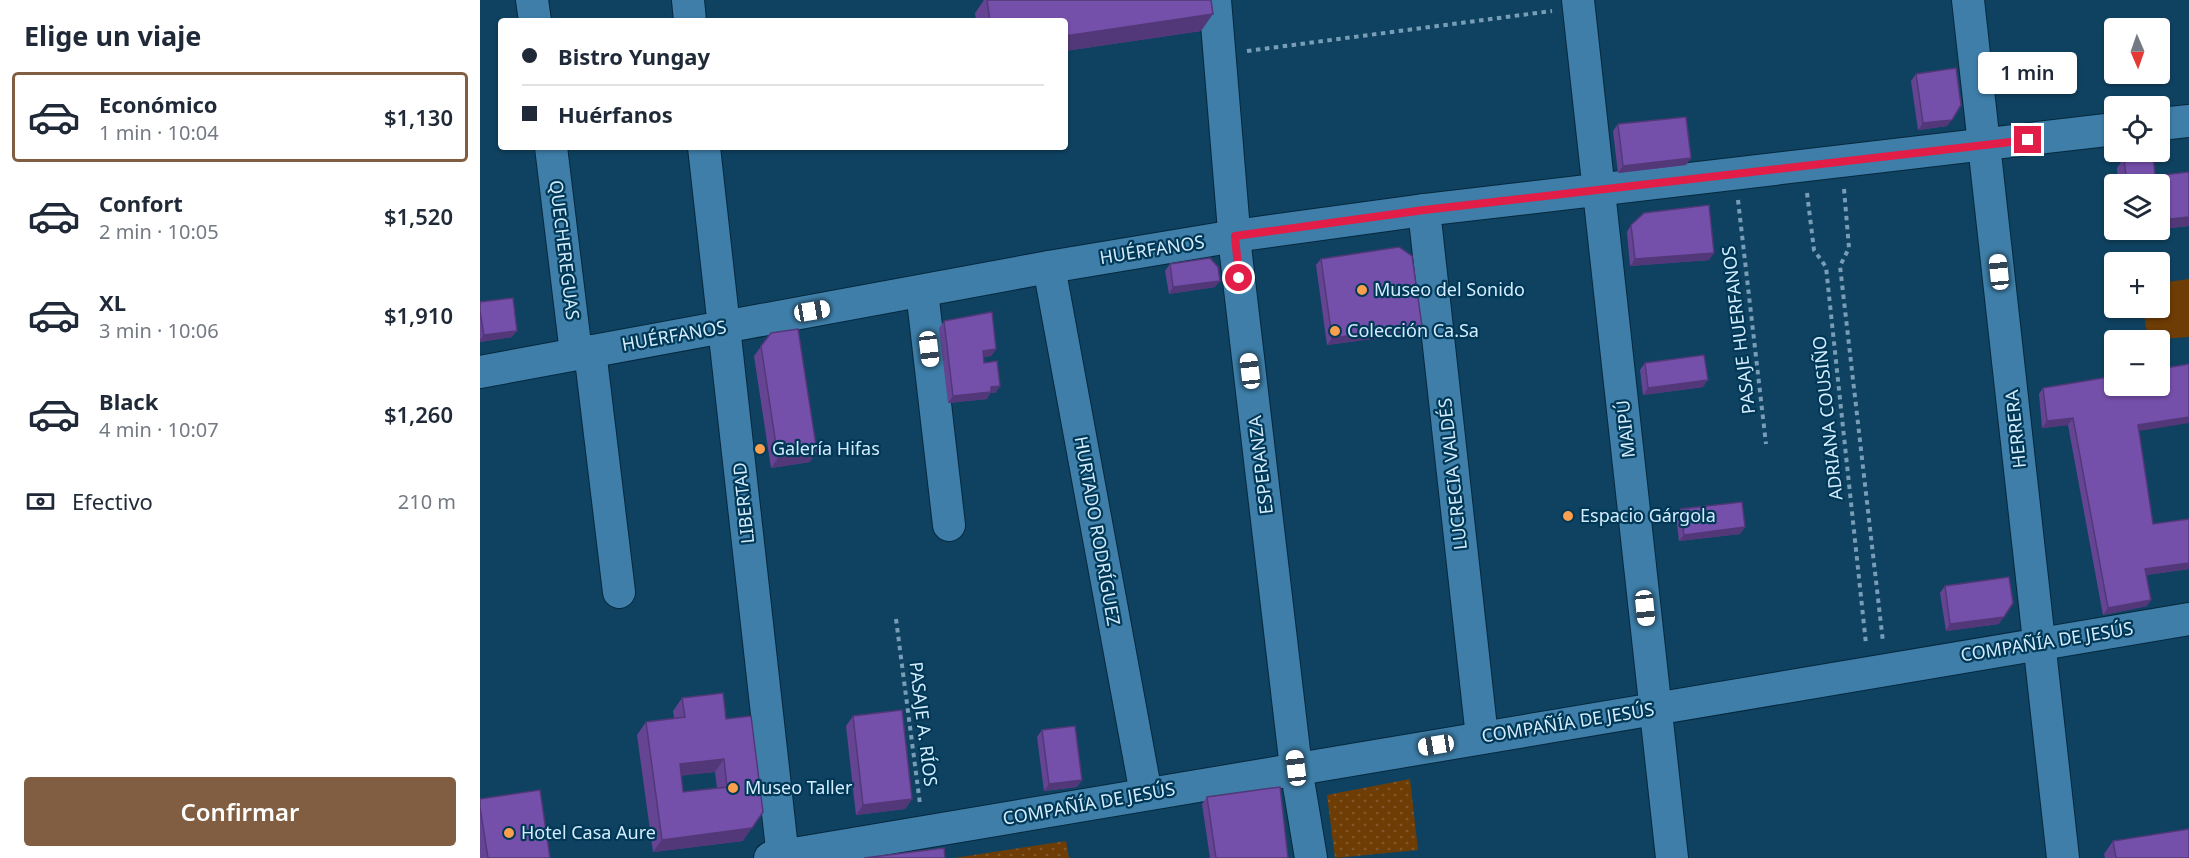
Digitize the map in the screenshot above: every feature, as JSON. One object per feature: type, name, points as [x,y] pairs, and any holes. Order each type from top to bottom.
[{"type":"street","points":[[532,0],[535,18]]},
{"type":"street","points":[[688,0],[690,18]]},
{"type":"street","name":"ESPERANZA","points":[[1215,0],[1235,236],[1296,768],[1311,858]]},
{"type":"street","name":"HERRERA","points":[[1968,0],[2063,858]]},
{"type":"street","name":"MAIPÚ","points":[[1570,5],[1600,189],[1672,858]]},
{"type":"street","points":[[2170,123],[2189,121]]},
{"type":"street","name":"HUÉRFANOS","points":[[480,372],[1049,267],[1235,236],[1424,210],[2104,130]]},
{"type":"street","name":"QUECHEREGUAS","points":[[551,150],[619,592]]},
{"type":"street","name":"LIBERTAD","points":[[704,150],[779,857]]},
{"type":"street","name":"LUCRECIA VALDÉS","points":[[1424,210],[1482,737]]},
{"type":"street","name":"HURTADO RODRÍGUEZ","points":[[1049,267],[1146,794]]},
{"type":"street","points":[[922,291],[949,525]]},
{"type":"street","name":"COMPAÑÍA DE JESÚS","points":[[779,857],[2189,619]]},
{"type":"path","points":[[1253,51],[1570,5]]},
{"type":"path","name":"ADRIANA COUSIÑO","points":[[1841,161],[1849,248],[1840,266],[1878,671]]},
{"type":"path","name":"ADRIANA COUSIÑO","points":[[1804,166],[1814,250],[1826,267],[1878,671]]},
{"type":"path","name":"PASAJE HUERFANOS","points":[[1739,212],[1766,444]]},
{"type":"path","name":"PASAJE A. RÍOS","points":[[896,619],[923,832]]},
{"type":"shaded area","points":[[2189,279],[2189,337],[2170,338],[2170,330],[2146,330],[2145,318],[2170,318],[2170,282]]},
{"type":"shaded area","points":[[1410,779],[1418,850],[1335,858],[1327,795]]},
{"type":"shaded area","points":[[1066,841],[1069,858],[954,858]]},
{"type":"building","points":[[987,0],[1211,0],[1213,14],[1068,36],[1068,18],[990,18]]},
{"type":"building","points":[[1956,68],[1961,105],[1952,120],[1923,123],[1916,74]]},
{"type":"building","points":[[1686,117],[1691,158],[1623,166],[1618,124]]},
{"type":"building","points":[[2124,162],[2154,162],[2155,174],[2126,174]]},
{"type":"building","points":[[2189,172],[2189,217],[2170,219],[2170,174]]},
{"type":"building","points":[[1709,205],[1714,253],[1635,259],[1631,225],[1644,213]]},
{"type":"building","points":[[1399,247],[1412,256],[1422,326],[1332,338],[1321,259]]},
{"type":"building","points":[[1210,258],[1218,267],[1220,281],[1173,287],[1170,264]]},
{"type":"building","points":[[513,298],[517,331],[484,335],[480,302]]},
{"type":"building","points":[[992,312],[996,349],[983,351],[984,363],[997,361],[1000,386],[991,387],[991,392],[953,396],[944,321]]},
{"type":"building","points":[[798,329],[817,452],[778,458],[761,346],[771,333]]},
{"type":"building","points":[[1704,355],[1708,380],[1648,388],[1645,363]]},
{"type":"building","points":[[2189,364],[2189,417],[2138,425],[2153,524],[2189,519],[2189,563],[2145,569],[2151,600],[2108,608],[2073,418],[2047,421],[2043,388],[2104,378],[2104,396],[2170,396],[2170,367]]},
{"type":"building","points":[[1742,502],[1745,527],[1684,535],[1681,509]]},
{"type":"building","points":[[2009,577],[2013,603],[2004,617],[1950,624],[1945,586]]},
{"type":"building","name":"Museo Taller","points":[[723,693],[726,719],[751,716],[763,812],[752,828],[662,840],[646,722],[685,717],[682,698]],"holes":[[[724,759],[727,787],[683,792],[680,764]]]},
{"type":"building","points":[[902,710],[912,799],[863,805],[853,716]]},
{"type":"building","points":[[1075,726],[1082,780],[1049,784],[1042,730]]},
{"type":"building","points":[[1280,787],[1288,858],[1216,858],[1207,797]]},
{"type":"building","name":"Hotel Casa Aure","points":[[540,790],[550,858],[488,858],[480,799]]},
{"type":"building","points":[[2189,829],[2189,858],[2116,858],[2113,841]]},
{"type":"building","points":[[944,848],[945,858],[864,858]]},
{"type":"place","name":"Museo del Sonido","points":[[1362,290]]},
{"type":"place","name":"Colección Ca.Sa","points":[[1335,331]]},
{"type":"place","name":"Galería Hifas","points":[[760,449]]},
{"type":"place","name":"Espacio Gárgola","points":[[1568,516]]},
{"type":"place","name":"Museo Taller","points":[[733,788]]},
{"type":"place","name":"Hotel Casa Aure","points":[[509,833]]},
{"type":"route","points":[[1239,278],[1235,236],[1424,210],[2028,140]]}]
